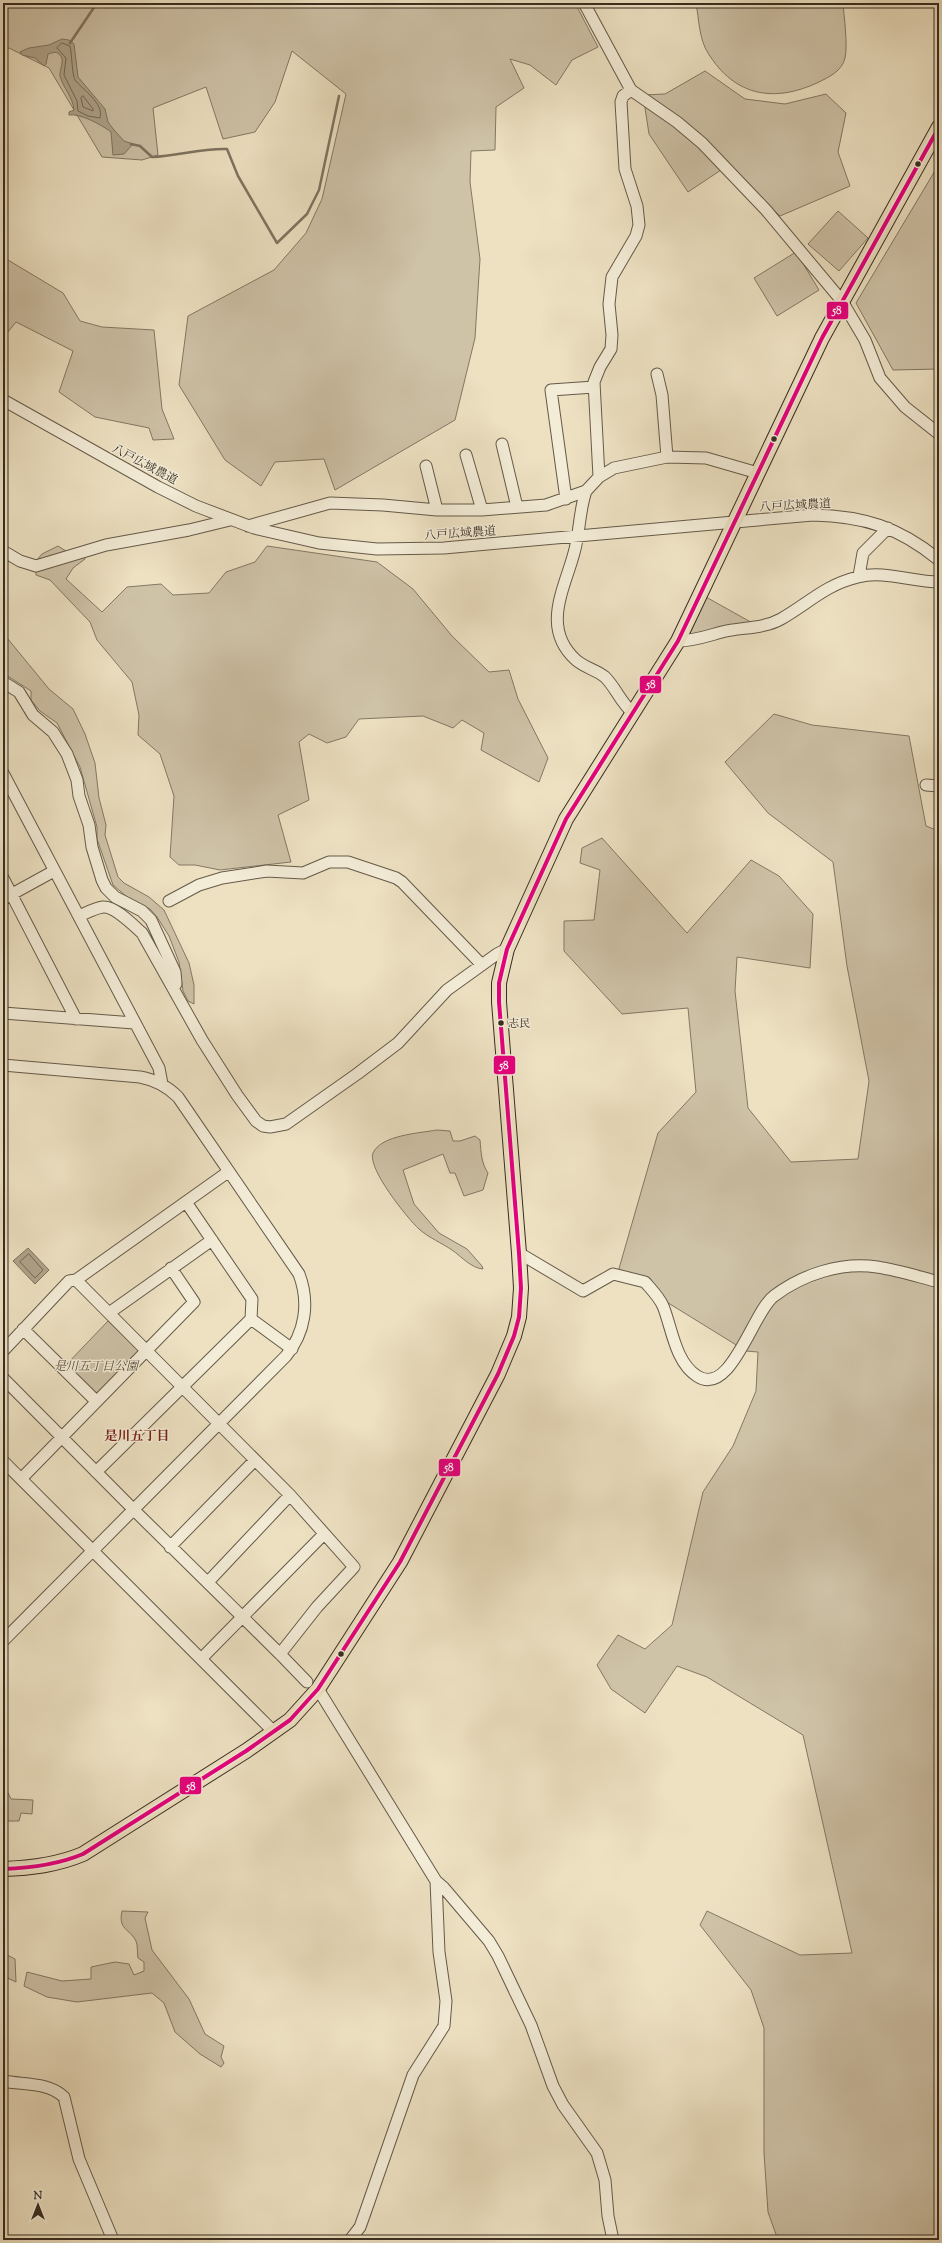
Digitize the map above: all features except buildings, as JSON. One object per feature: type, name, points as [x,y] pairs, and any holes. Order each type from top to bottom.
[{"type":"main road","points":[[3,1869],[44,1866],[65,1862],[83,1854],[274,1732],[290,1720],[400,1562],[498,1374],[514,1336],[519,1317],[521,1288],[519,1253],[499,982],[507,950],[566,819],[678,641],[842,301],[939,127]]},
{"type":"street","points":[[584,3],[631,90],[677,122],[719,160],[766,210],[842,301],[865,340],[880,378],[905,406],[939,434]]},
{"type":"street","points":[[599,477],[594,387],[600,367],[610,349],[612,335],[609,304],[612,277],[636,236],[639,225],[638,206],[627,178],[624,161],[621,102],[623,96],[631,90]]},
{"type":"street","points":[[657,374],[662,395],[667,457]]},
{"type":"street","points":[[566,500],[551,390],[594,387]]},
{"type":"street","name":"八戸広域農道","points":[[3,400],[158,487],[230,520],[248,526],[318,543],[377,549],[444,548],[813,515],[833,515],[852,517],[888,528],[918,544],[939,560]]},
{"type":"street","points":[[502,444],[518,507]]},
{"type":"street","points":[[466,454],[482,510]]},
{"type":"street","points":[[248,526],[330,503],[383,505],[437,510],[482,510],[546,505],[566,500],[586,491],[599,477],[614,468],[667,457],[706,458],[758,473]]},
{"type":"street","points":[[426,466],[437,510]]},
{"type":"street","points":[[586,491],[582,504],[578,537],[558,604],[559,634],[567,649],[576,661],[602,674],[609,681],[624,706],[632,713]]},
{"type":"street","points":[[3,551],[20,561],[36,566],[106,545],[189,530],[230,520]]},
{"type":"street","points":[[859,576],[863,553],[888,528]]},
{"type":"street","points":[[678,641],[689,641],[723,632],[768,625],[832,585],[859,576],[889,575],[918,581],[939,582]]},
{"type":"street","points":[[3,682],[19,692],[33,715],[53,732],[66,754],[77,780],[79,796],[89,825],[92,847],[104,884],[115,897],[142,911],[152,920],[174,972],[176,984],[173,988]]},
{"type":"street","points":[[3,773],[159,1068],[162,1084]]},
{"type":"street","points":[[926,785],[939,786]]},
{"type":"street","points":[[169,901],[199,885],[222,878],[267,871],[303,873],[329,862],[348,862],[396,878],[402,882],[482,965]]},
{"type":"street","points":[[7,896],[54,871]]},
{"type":"street","points":[[3,878],[7,896],[76,1019]]},
{"type":"street","points":[[79,916],[104,907],[130,922],[142,933],[236,1095],[256,1121],[263,1126],[276,1127],[286,1124],[315,1105],[398,1043],[447,990],[482,965],[507,950]]},
{"type":"street","points":[[3,1013],[134,1022]]},
{"type":"street","points":[[3,1065],[140,1077],[162,1084],[178,1097],[285,1253],[302,1282],[305,1303],[304,1317],[298,1338],[292,1349],[93,1552],[3,1641]]},
{"type":"street","points":[[3,1351],[69,1281],[76,1280],[228,1172]]},
{"type":"street","points":[[96,1472],[251,1319],[252,1299],[186,1202]]},
{"type":"street","points":[[109,1313],[212,1240]]},
{"type":"street","points":[[519,1253],[583,1291],[613,1274],[645,1282],[662,1305],[686,1364],[698,1376],[706,1379],[722,1374],[730,1366],[763,1308],[773,1296],[799,1281],[830,1269],[849,1266],[877,1267],[939,1282]]},
{"type":"street","points":[[21,1479],[194,1302],[171,1268]]},
{"type":"street","points":[[76,1280],[290,1495],[354,1567],[317,1607],[280,1654]]},
{"type":"street","points":[[251,1319],[292,1349]]},
{"type":"street","points":[[23,1330],[96,1401]]},
{"type":"street","points":[[3,1378],[170,1547],[208,1582],[241,1617],[313,1686],[436,1881],[444,1888],[484,1936],[498,1956],[531,2025],[556,2092],[563,2105],[597,2153],[605,2180],[608,2216],[614,2240]]},
{"type":"street","points":[[170,1547],[255,1460]]},
{"type":"street","points":[[3,1462],[274,1732]]},
{"type":"street","points":[[208,1582],[290,1495]]},
{"type":"street","points":[[201,1659],[324,1534]]},
{"type":"street","points":[[350,2240],[360,2227],[413,2075],[444,2026],[446,2001],[439,1952],[436,1881]]},
{"type":"street","points":[[3,2081],[48,2087],[58,2091],[64,2097],[79,2159],[113,2240]]},
{"type":"green space","points":[[3,3],[575,3],[598,47],[572,60],[556,85],[530,65],[510,59],[524,88],[496,107],[495,150],[471,151],[470,182],[480,259],[475,338],[455,420],[335,490],[324,459],[275,462],[261,486],[225,460],[179,385],[188,316],[274,270],[306,233],[322,199],[346,94],[292,51],[275,102],[255,132],[223,139],[206,87],[153,108],[158,155],[142,160],[102,157],[49,68],[9,48],[3,50]]},
{"type":"green space","points":[[696,3],[843,3],[846,31],[845,58],[841,67],[835,73],[803,89],[787,93],[772,94],[757,92],[743,87],[719,68],[708,53],[701,35]]},
{"type":"green space","points":[[705,71],[745,99],[785,104],[826,94],[846,113],[838,152],[850,186],[780,216],[727,166],[688,192],[649,134],[643,95],[665,94]]},
{"type":"green space","points":[[939,164],[939,369],[893,370],[856,303]]},
{"type":"green space","points":[[838,211],[868,238],[839,271],[808,244]]},
{"type":"green space","points":[[796,252],[819,290],[777,316],[754,278]]},
{"type":"green space","points":[[3,257],[63,293],[80,321],[102,327],[154,330],[162,409],[174,439],[153,440],[149,428],[95,417],[59,392],[73,351],[16,322],[3,338]]},
{"type":"green space","points":[[58,546],[69,553],[85,553],[85,559],[73,568],[66,579],[102,612],[127,587],[161,584],[173,595],[209,593],[226,572],[255,562],[267,546],[377,562],[413,589],[452,636],[489,672],[509,670],[518,699],[548,758],[539,782],[481,750],[484,733],[462,720],[453,728],[423,716],[359,719],[346,737],[327,743],[309,734],[299,742],[309,800],[278,815],[291,862],[220,870],[195,865],[179,865],[170,857],[174,796],[160,754],[138,735],[139,715],[132,682],[97,640],[90,622],[50,580],[36,575],[35,562],[42,554]]},
{"type":"green space","points":[[706,597],[756,625],[689,635]]},
{"type":"green space","points":[[3,633],[49,689],[73,709],[85,734],[95,763],[99,798],[106,825],[105,835],[118,877],[124,883],[149,897],[164,910],[189,963],[194,985],[194,1004],[188,1001],[183,991],[179,962],[169,936],[157,917],[150,909],[127,897],[113,885],[97,839],[97,827],[80,767],[57,723],[40,711],[31,700],[31,691],[3,673]]},
{"type":"green space","points":[[774,714],[812,725],[909,736],[926,826],[939,831],[939,2240],[778,2240],[768,2212],[764,2153],[764,2028],[751,1990],[700,1925],[707,1911],[800,1955],[852,1953],[803,1735],[707,1677],[677,1666],[645,1713],[611,1689],[597,1665],[618,1635],[645,1649],[672,1625],[703,1492],[733,1446],[756,1391],[758,1352],[746,1351],[618,1272],[658,1133],[696,1092],[688,1008],[622,1014],[564,951],[564,921],[594,920],[600,870],[580,863],[582,848],[602,838],[687,933],[751,860],[779,876],[813,914],[810,968],[737,957],[735,991],[748,1108],[791,1162],[858,1159],[869,1081],[847,966],[833,862],[768,813],[725,762]]},
{"type":"green space","points":[[437,1130],[450,1131],[453,1141],[460,1141],[475,1136],[480,1140],[481,1153],[488,1173],[483,1190],[464,1196],[455,1173],[450,1173],[443,1154],[403,1170],[414,1204],[439,1233],[467,1249],[483,1269],[474,1267],[452,1250],[419,1229],[406,1215],[389,1192],[376,1170],[373,1160],[373,1153],[377,1147],[384,1142],[402,1136]]},
{"type":"green space","name":"是川五丁目公園","points":[[108,1321],[138,1349],[138,1354],[99,1394],[93,1394],[65,1366]]},
{"type":"green space","points":[[3,1789],[6,1789],[11,1799],[33,1800],[32,1814],[21,1813],[19,1821],[3,1821]]},
{"type":"green space","points":[[122,1911],[148,1912],[145,1918],[152,1950],[189,1999],[205,2034],[224,2046],[221,2057],[224,2063],[221,2067],[200,2054],[175,2032],[164,2003],[152,1993],[77,2002],[47,1997],[24,1986],[27,1972],[62,1981],[91,1979],[91,1967],[115,1962],[129,1964],[134,1975],[144,1971],[144,1962],[138,1958],[136,1941],[123,1925],[121,1917]]},
{"type":"green space","points":[[3,1953],[15,1959],[16,1982],[3,1976]]},
{"type":"water","points":[[62,39],[69,40],[74,44],[78,77],[105,109],[108,122],[124,141],[133,144],[124,154],[113,155],[111,132],[107,129],[85,118],[69,115],[69,112],[74,110],[70,97],[60,76],[62,59],[58,53],[55,52],[48,54],[46,64],[44,66],[35,58],[22,55],[20,52],[29,48],[49,45]]},
{"type":"water","points":[[28,1248],[49,1270],[35,1284],[13,1261]]},
{"type":"waterway","points":[[70,43],[97,3]]},
{"type":"waterway","points":[[131,144],[140,146],[152,157],[227,149],[238,176],[277,243],[307,214],[319,190],[339,96]]},
{"type":"transit line","name":"58","points":[[3,1869],[44,1865],[63,1861],[83,1854],[246,1751],[290,1720],[318,1689],[400,1562],[498,1374],[514,1336],[519,1317],[521,1288],[519,1253],[499,1002],[499,983],[507,949],[566,819],[678,641],[822,338],[939,127]]},
{"type":"place","name":"志民","points":[[501,1023]]},
{"type":"district","name":"是川五丁目","points":[[137,1435]]}]
